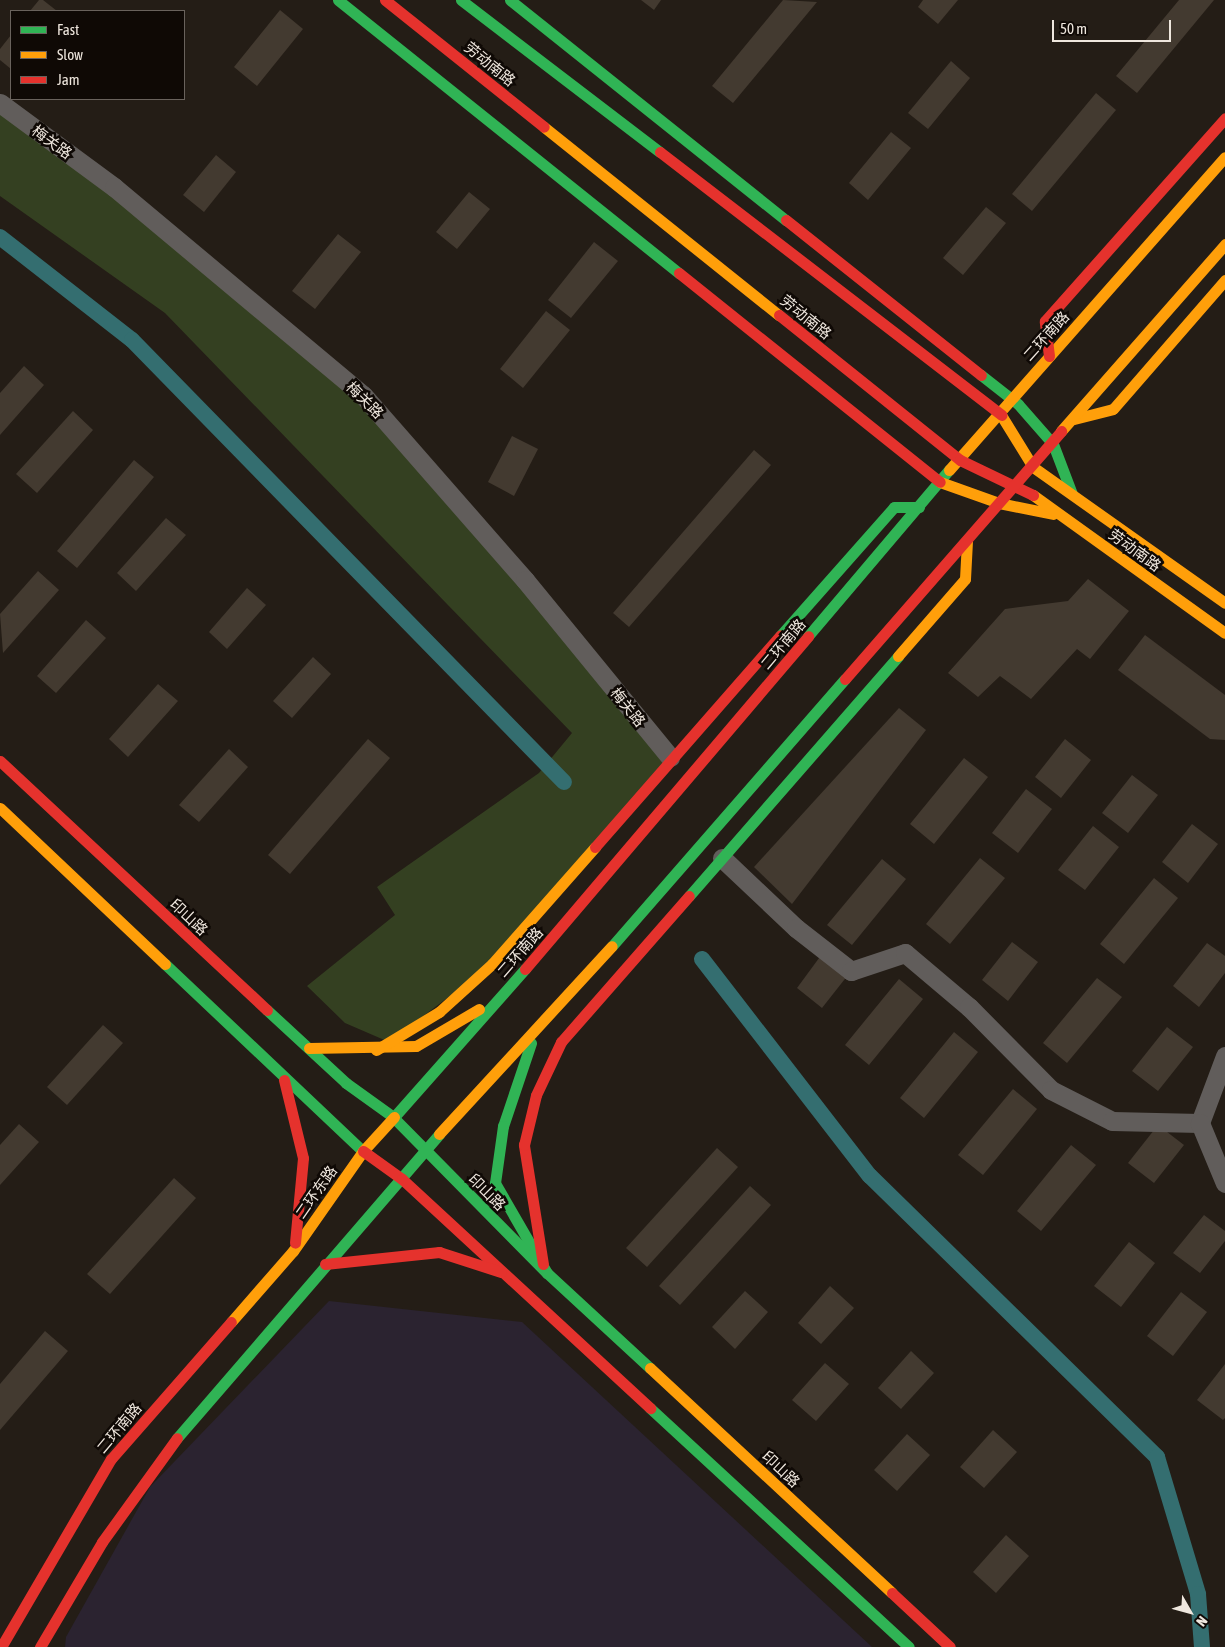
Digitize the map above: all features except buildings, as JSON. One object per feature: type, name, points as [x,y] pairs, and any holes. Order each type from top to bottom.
[{"type":"main road","points":[[338,0],[940,482],[1000,503],[1062,516]]},
{"type":"main road","name":"劳动南路","points":[[385,0],[960,460],[1017,484],[1225,633]]},
{"type":"main road","name":"劳动南路","points":[[461,0],[999,412],[1033,467],[1225,603]]},
{"type":"main road","points":[[510,0],[1011,399],[1052,444],[1072,494]]},
{"type":"main road","points":[[1049,356],[1045,321],[1225,118]]},
{"type":"main road","name":"二环南路","points":[[363,1150],[502,996],[999,412],[1225,157]]},
{"type":"main road","points":[[40,1647],[102,1542],[175,1440],[325,1264],[402,1180],[425,1148],[534,1035],[1033,467],[1225,244]]},
{"type":"main road","points":[[1074,419],[1113,409],[1225,280]]},
{"type":"main road","points":[[376,1050],[439,1012],[492,964],[670,757],[894,507],[919,507]]},
{"type":"main road","points":[[545,1269],[524,1145],[536,1095],[561,1042],[965,579],[967,540]]},
{"type":"main road","name":"印山路","points":[[0,761],[308,1048],[392,1116],[545,1269],[950,1647]]},
{"type":"main road","points":[[0,808],[284,1080],[363,1150],[402,1180],[909,1647]]},
{"type":"main road","points":[[308,1048],[376,1050],[416,1046],[502,996]]},
{"type":"main road","points":[[534,1035],[503,1126],[495,1183],[545,1269]]},
{"type":"main road","points":[[284,1080],[303,1158],[300,1219],[293,1251]]},
{"type":"main road","name":"二环东路","points":[[293,1251],[363,1150]]},
{"type":"main road","name":"二环南路","points":[[1,1647],[111,1459],[293,1251]]},
{"type":"main road","points":[[325,1264],[439,1252],[501,1272]]},
{"type":"street","name":"梅关路","points":[[0,103],[114,188],[363,395],[525,580],[670,757]]},
{"type":"street","points":[[722,858],[796,928],[851,971],[905,953],[969,1007],[1051,1090],[1112,1121],[1200,1123]]},
{"type":"street","points":[[1225,1056],[1200,1123],[1225,1183]]},
{"type":"shaded area","points":[[329,1301],[522,1322],[872,1647],[65,1647],[66,1637],[150,1487]]},
{"type":"green space","points":[[0,103],[363,395],[670,757],[492,964],[389,1042],[345,1023],[307,986],[395,915],[377,887],[539,773],[572,733],[165,313],[0,196]]},
{"type":"waterway","points":[[0,237],[132,340],[564,782]]},
{"type":"waterway","points":[[702,959],[870,1176],[1157,1457],[1198,1594],[1202,1647]]},
{"type":"traffic: fast","points":[[338,0],[679,273]]},
{"type":"traffic: fast","points":[[461,0],[660,152]]},
{"type":"traffic: fast","points":[[510,0],[786,220]]},
{"type":"traffic: fast","points":[[981,375],[1018,404],[1053,444],[1072,494]]},
{"type":"traffic: fast","points":[[808,636],[949,470]]},
{"type":"traffic: fast","points":[[780,636],[894,507],[919,507]]},
{"type":"traffic: fast","points":[[689,896],[898,656]]},
{"type":"traffic: fast","points":[[612,946],[845,679]]},
{"type":"traffic: fast","points":[[165,964],[363,1151]]},
{"type":"traffic: fast","points":[[394,1117],[525,969]]},
{"type":"traffic: fast","points":[[267,1010],[346,1083],[392,1116]]},
{"type":"traffic: fast","points":[[531,1043],[503,1126],[495,1183],[547,1273]]},
{"type":"traffic: fast","points":[[392,1116],[547,1273],[650,1368]]},
{"type":"traffic: fast","points":[[177,1438],[439,1134]]},
{"type":"traffic: fast","points":[[650,1408],[909,1647]]},
{"type":"traffic: slow","points":[[544,127],[779,315]]},
{"type":"traffic: slow","points":[[949,470],[1225,157]]},
{"type":"traffic: slow","points":[[1061,431],[1225,244]]},
{"type":"traffic: slow","points":[[1074,419],[1113,409],[1225,280]]},
{"type":"traffic: slow","points":[[1001,415],[1033,467],[1225,603]]},
{"type":"traffic: slow","points":[[940,482],[999,503],[1053,514]]},
{"type":"traffic: slow","points":[[1033,495],[1225,633]]},
{"type":"traffic: slow","points":[[898,656],[965,579],[967,541]]},
{"type":"traffic: slow","points":[[0,808],[165,964]]},
{"type":"traffic: slow","points":[[376,1050],[439,1012],[492,964],[595,847]]},
{"type":"traffic: slow","points":[[439,1134],[612,946]]},
{"type":"traffic: slow","points":[[309,1048],[416,1046],[479,1009]]},
{"type":"traffic: slow","points":[[231,1322],[293,1251],[363,1151],[394,1117]]},
{"type":"traffic: slow","points":[[650,1368],[892,1593]]},
{"type":"traffic: jam","points":[[385,0],[544,127]]},
{"type":"traffic: jam","points":[[1049,356],[1045,321],[1225,118]]},
{"type":"traffic: jam","points":[[660,152],[1001,415]]},
{"type":"traffic: jam","points":[[786,220],[981,375]]},
{"type":"traffic: jam","points":[[679,273],[940,482]]},
{"type":"traffic: jam","points":[[779,315],[960,460],[1033,495]]},
{"type":"traffic: jam","points":[[845,679],[1061,431]]},
{"type":"traffic: jam","points":[[595,847],[780,636]]},
{"type":"traffic: jam","points":[[525,969],[808,636]]},
{"type":"traffic: jam","points":[[0,761],[267,1010]]},
{"type":"traffic: jam","points":[[543,1264],[524,1145],[536,1095],[561,1042],[689,896]]},
{"type":"traffic: jam","points":[[284,1080],[303,1158],[295,1243]]},
{"type":"traffic: jam","points":[[363,1151],[402,1179],[650,1408]]},
{"type":"traffic: jam","points":[[325,1264],[439,1252],[501,1272]]},
{"type":"traffic: jam","points":[[1,1647],[111,1459],[231,1322]]},
{"type":"traffic: jam","points":[[40,1647],[102,1542],[177,1438]]},
{"type":"traffic: jam","points":[[892,1593],[950,1647]]}]
